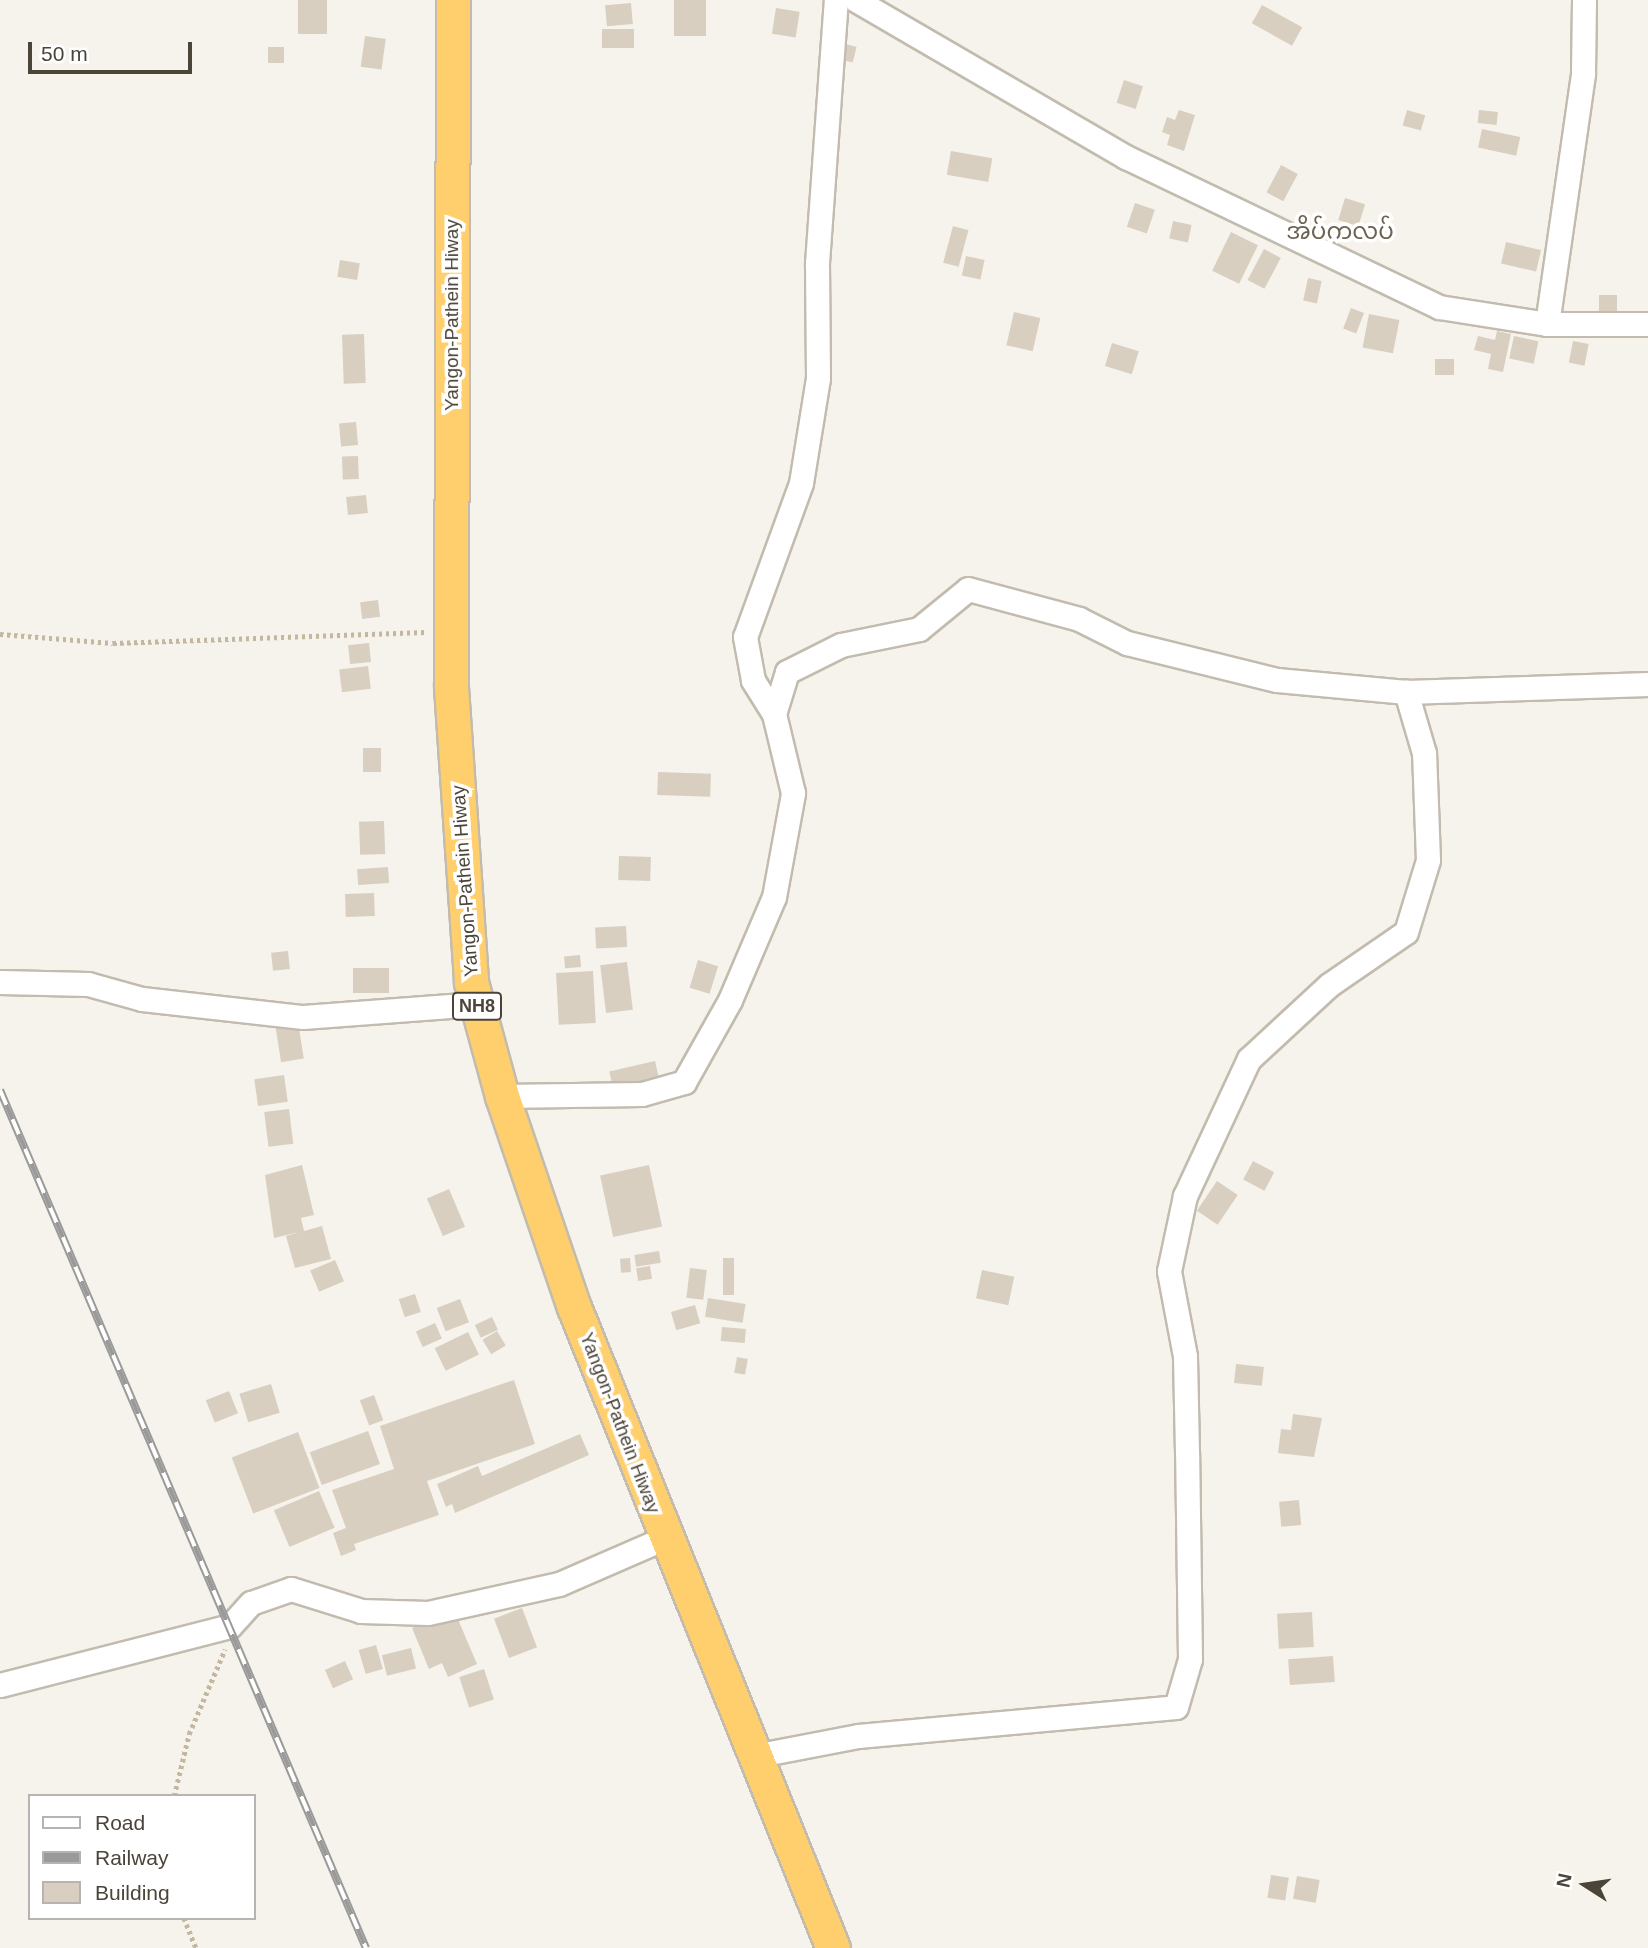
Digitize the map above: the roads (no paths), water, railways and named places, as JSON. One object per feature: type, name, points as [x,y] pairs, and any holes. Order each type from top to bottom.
[{"type":"highway","name":"Yangon-Pathein Hiway","points":[[453,0],[451,632],[477,1003],[502,1096],[665,1538],[833,1948]]},
{"type":"street","points":[[502,1096],[642,1094],[684,1082],[730,1000],[774,897],[793,793],[774,714],[753,680],[745,637],[801,483],[818,378],[817,263],[836,0]]},
{"type":"street","points":[[856,0],[1126,157],[1439,307],[1547,324],[1648,324]]},
{"type":"street","points":[[1547,324],[1583,73],[1584,0]]},
{"type":"street","points":[[774,714],[787,671],[841,645],[919,629],[968,589],[1079,619],[1127,643],[1277,680],[1406,692],[1648,684]]},
{"type":"street","points":[[754,1756],[858,1736],[1176,1707],[1190,1659],[1187,1453],[1185,1356],[1169,1271],[1185,1196],[1249,1059],[1328,985],[1406,932],[1428,860],[1424,753],[1406,692]]},
{"type":"street","points":[[0,982],[88,984],[142,999],[303,1017],[477,1003]]},
{"type":"street","points":[[0,1685],[222,1628],[251,1603],[291,1589],[360,1611],[428,1613],[559,1584],[665,1538]]},
{"type":"railway","points":[[0,1090],[366,1948]]},
{"type":"district","name":"အိပ်ကလပ်","points":[[1340,231]]}]
